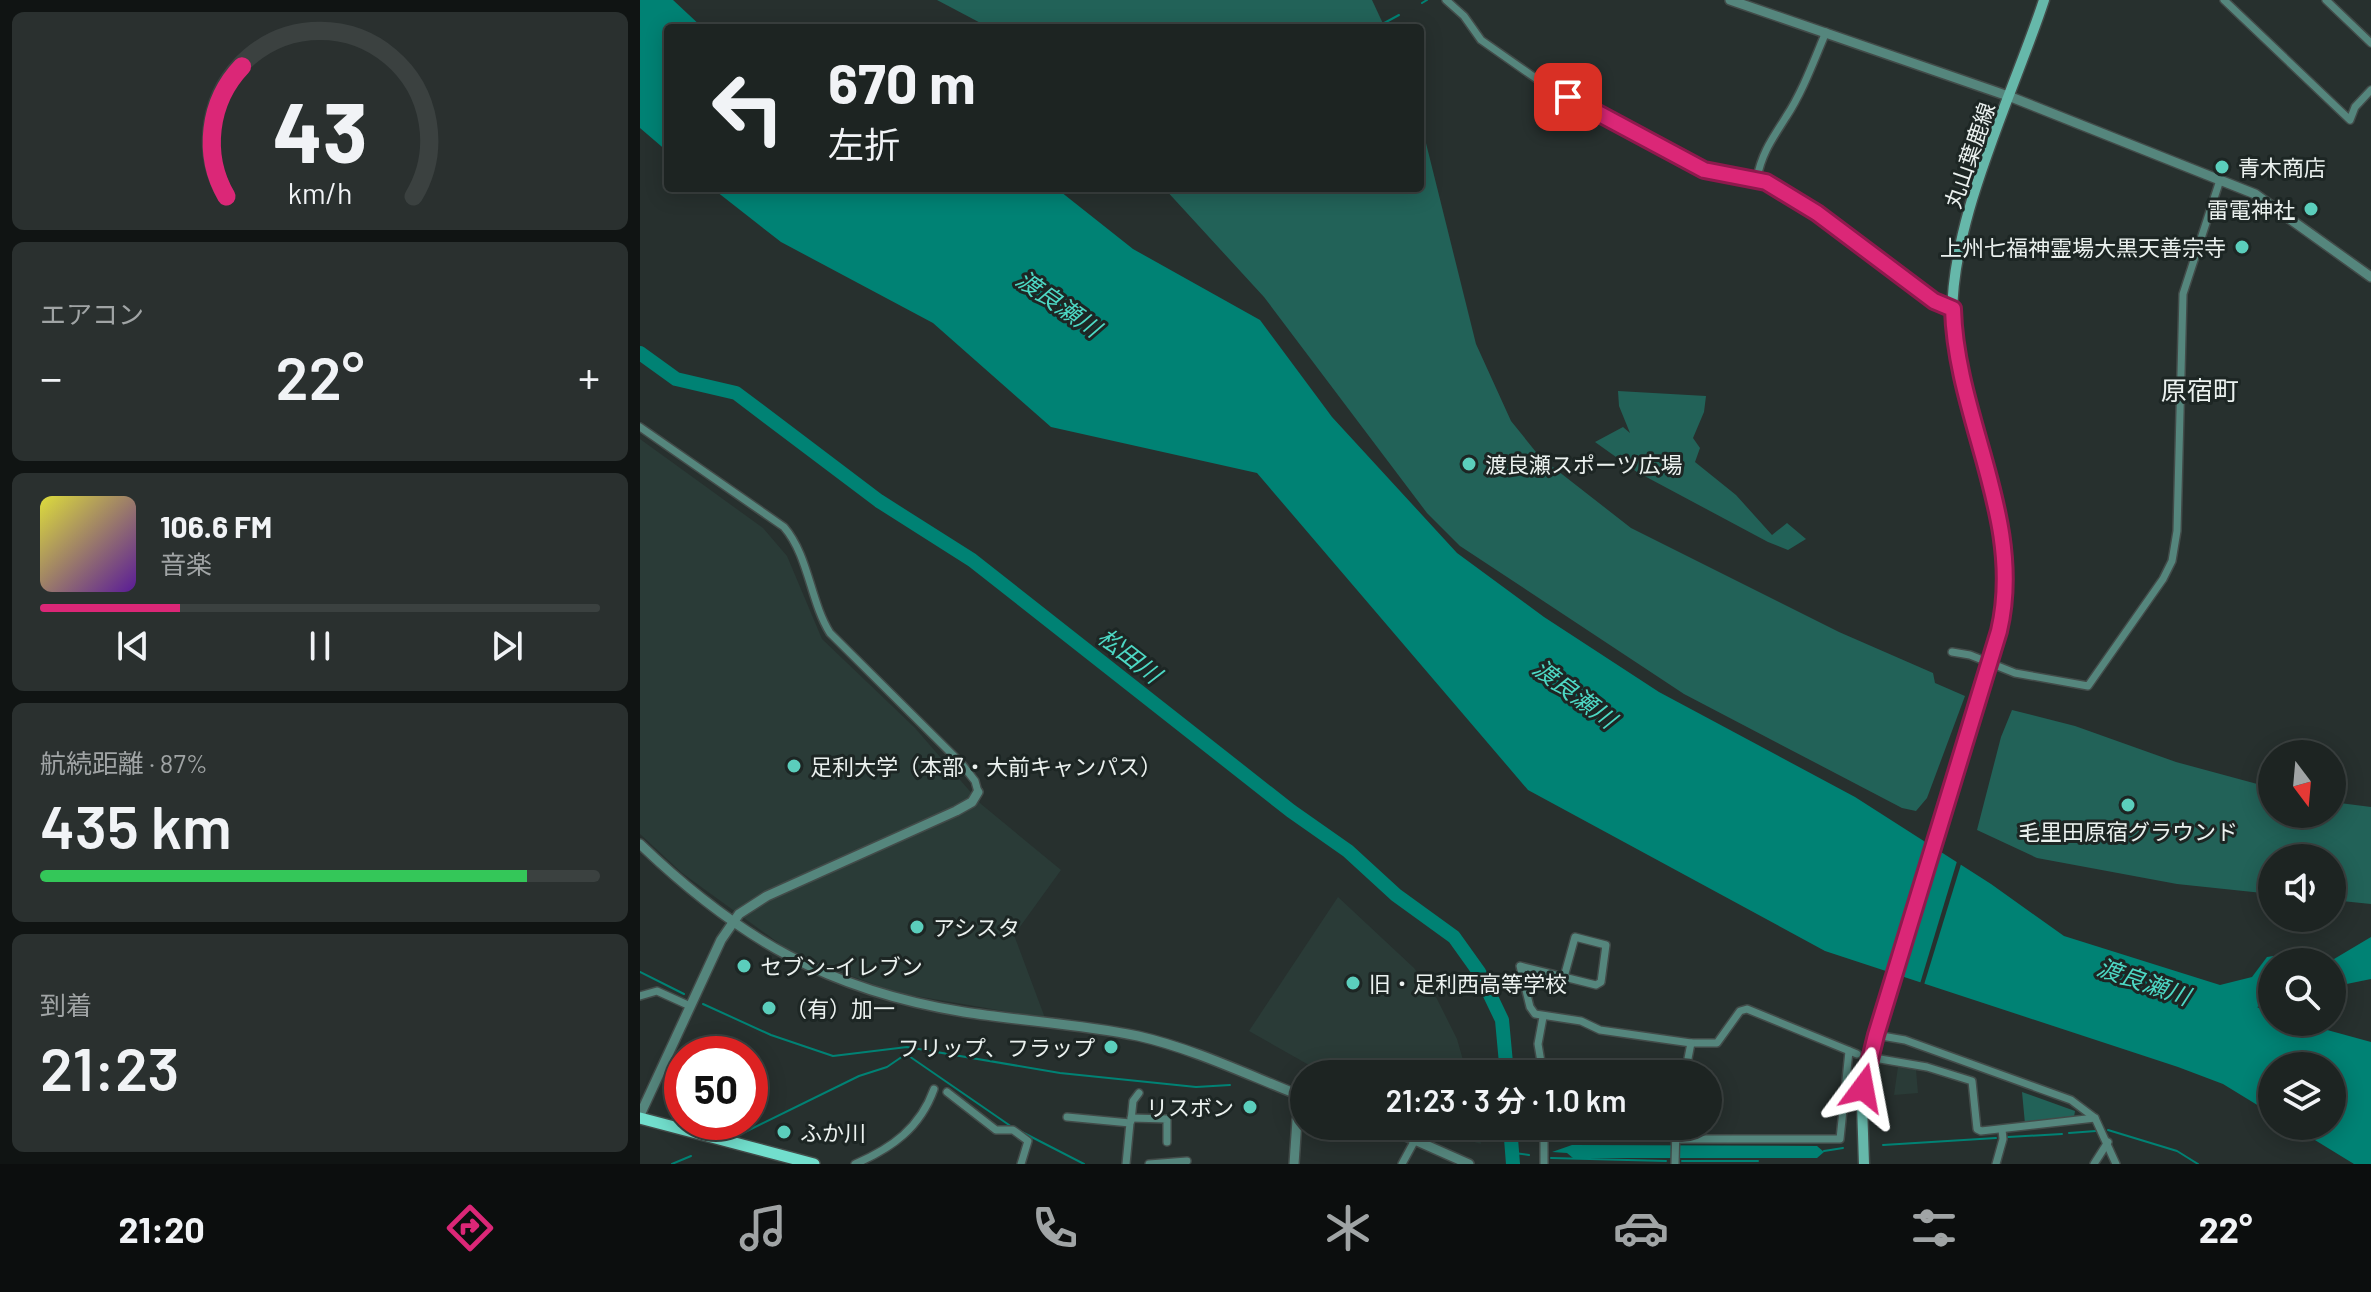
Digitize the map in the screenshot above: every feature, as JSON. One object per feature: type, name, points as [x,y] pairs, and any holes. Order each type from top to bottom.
[{"type":"main road","name":"丸山葉鹿線","points":[[1864,1164],[1862,1104],[1877,1030],[2004,607],[2007,562],[1999,514],[1960,371],[1953,309],[1960,247],[1982,168],[2011,97],[2044,0]]},
{"type":"main road","points":[[640,1117],[814,1164]]},
{"type":"street","points":[[1446,0],[1464,16],[1481,40],[1544,84],[1704,170],[1719,175],[1757,178],[1817,213],[1882,265],[1934,301],[1953,309]]},
{"type":"street","points":[[1730,0],[2011,97],[2266,199],[2371,277]]},
{"type":"street","points":[[2326,0],[2371,43]]},
{"type":"street","points":[[2225,1],[2350,120],[2355,107],[2371,90]]},
{"type":"street","points":[[1757,178],[1772,134],[1786,119],[1826,32]]},
{"type":"street","points":[[1952,652],[1988,667],[2088,686],[2163,579],[2172,561],[2177,531],[2183,294],[2220,180]]},
{"type":"street","points":[[640,427],[784,527],[796,544],[812,595],[830,633],[961,763],[975,781],[978,792],[965,806],[767,896],[733,922],[690,1006],[640,1117]]},
{"type":"street","points":[[640,844],[698,897],[733,922],[800,964],[850,985],[953,1010],[1148,1039],[1290,1095]]},
{"type":"street","points":[[1564,977],[1575,937],[1606,945],[1601,982],[1596,985],[1564,977],[1520,966],[1530,1007],[1543,1017],[1691,1043],[1717,1043],[1740,1011],[1747,1009],[1853,1052],[1840,1139],[1675,1142],[1675,1162]]},
{"type":"street","points":[[640,996],[657,991],[690,1006]]},
{"type":"street","points":[[1541,1060],[1538,1044],[1543,1017]]},
{"type":"street","points":[[1877,1030],[2071,1100],[2095,1118],[2116,1164]]},
{"type":"street","points":[[1688,1060],[1691,1043]]},
{"type":"street","points":[[1880,1059],[1927,1067],[1972,1081],[1977,1129],[2002,1130],[2095,1118]]},
{"type":"street","points":[[855,1164],[884,1152],[906,1134],[926,1110],[934,1089]]},
{"type":"street","points":[[947,1092],[996,1130],[1013,1130],[1028,1141],[1021,1162],[1031,1164]]},
{"type":"street","points":[[1126,1164],[1133,1101],[1139,1093]]},
{"type":"street","points":[[1067,1117],[1131,1121],[1167,1119],[1167,1142]]},
{"type":"street","points":[[1996,1164],[2003,1139],[2002,1130]]},
{"type":"street","points":[[1294,1164],[1296,1140]]},
{"type":"street","points":[[1402,1164],[1415,1140],[1469,1164]]},
{"type":"street","points":[[1544,1140],[1544,1164]]},
{"type":"street","points":[[2094,1164],[2108,1142]]},
{"type":"street","points":[[1149,1164],[1187,1161]]},
{"type":"shaded area","points":[[937,0],[1372,0],[1383,24],[982,24]]},
{"type":"shaded area","name":"渡良瀬スポーツ広場","points":[[1424,135],[1476,344],[1511,421],[1540,457],[1631,528],[1839,632],[1933,673],[1935,683],[1965,696],[1927,798],[1916,811],[1902,808],[1684,694],[1460,546],[1427,513],[1264,297],[1168,192],[1424,192]]},
{"type":"shaded area","points":[[1618,391],[1706,396],[1704,412],[1693,438],[1700,448],[1695,462],[1736,495],[1772,535],[1787,523],[1806,539],[1788,550],[1768,542],[1637,472],[1595,442],[1623,427],[1630,433],[1619,406]]},
{"type":"shaded area","name":"足利大学（本部・大前キャンパス）","points":[[640,439],[763,528],[787,556],[822,639],[915,728],[981,804],[1061,870],[1014,935],[1045,1018],[898,993],[798,957],[682,873],[640,834]]},
{"type":"shaded area","name":"毛里田原宿グラウンド","points":[[2012,710],[2075,726],[2176,762],[2258,784],[2258,828],[2346,828],[2346,804],[2371,807],[2371,904],[2346,901],[2346,844],[2258,844],[2258,893],[2177,884],[2037,858],[1977,830],[2001,737]]},
{"type":"shaded area","name":"旧・足利西高等学校","points":[[1338,897],[1414,968],[1437,999],[1457,1039],[1463,1060],[1300,1060],[1249,1031]]},
{"type":"shaded area","points":[[1898,1067],[1916,1070],[1918,1093],[1894,1095]]},
{"type":"shaded area","points":[[2022,1092],[2075,1111],[2074,1117],[2025,1124]]},
{"type":"water","points":[[640,0],[673,0],[699,24],[664,24],[664,149],[640,128]]},
{"type":"water","name":"渡良瀬川","points":[[717,192],[1061,192],[1133,249],[1260,320],[1332,417],[1457,553],[1544,617],[1659,692],[1855,797],[1991,884],[2064,936],[2220,985],[2252,977],[2258,969],[2258,1036],[2346,1035],[2371,1042],[2371,1164],[2354,1164],[2315,1140],[2346,1140],[2346,1052],[2258,1052],[2258,1105],[2223,1084],[2178,1067],[1825,951],[1528,790],[1257,473],[1051,427],[933,323],[781,242]]},
{"type":"water","points":[[2371,937],[2371,979],[2346,984],[2346,952]]},
{"type":"water","points":[[1572,1145],[1817,1146],[1824,1152],[1817,1158],[1573,1158],[1567,1153],[1552,1152]]},
{"type":"pier","points":[[1927,838],[1937,845],[1897,980],[1885,976]]},
{"type":"pier","points":[[1958,858],[1962,861],[1923,988],[1919,987]]},
{"type":"waterway","points":[[1422,3],[1427,0]]},
{"type":"waterway","points":[[1382,24],[1399,15]]},
{"type":"waterway","name":"松田川","points":[[640,353],[676,379],[736,393],[879,501],[972,560],[1291,811],[1348,851],[1396,895],[1454,937],[1479,972],[1502,1020],[1506,1060]]},
{"type":"waterway","points":[[640,972],[684,994]]},
{"type":"waterway","points":[[703,1004],[771,1035],[833,1056],[907,1047],[1060,1073],[1196,1087],[1230,1085]]},
{"type":"waterway","points":[[768,1121],[859,1076],[887,1067],[906,1054],[1012,1127]]},
{"type":"waterway","points":[[1018,1130],[1084,1164]]},
{"type":"waterway","points":[[2108,1130],[2177,1151],[2198,1164]]},
{"type":"waterway","points":[[2069,1133],[2096,1131]]},
{"type":"waterway","points":[[2008,1137],[2062,1134]]},
{"type":"waterway","points":[[1883,1145],[1996,1138]]},
{"type":"waterway","name":"松田川","points":[[1511,1140],[1513,1164]]},
{"type":"waterway","points":[[1824,1151],[1843,1148]]},
{"type":"waterway","points":[[1514,1153],[1529,1155]]},
{"type":"waterway","points":[[672,1164],[691,1156]]},
{"type":"waterway","points":[[1551,1158],[1666,1161]]},
{"type":"waterway","points":[[1682,1161],[1758,1161]]},
{"type":"tunnel","points":[[1857,1054],[1880,1059]]},
{"type":"place","name":"青木商店","points":[[2222,167]]},
{"type":"place","name":"雷電神社","points":[[2311,209]]},
{"type":"place","name":"上州七福神霊場大黒天善宗寺","points":[[2242,247]]},
{"type":"place","name":"渡良瀬スポーツ広場","points":[[1469,464]]},
{"type":"place","name":"足利大学（本部・大前キャンパス）","points":[[794,766]]},
{"type":"place","name":"毛里田原宿グラウンド","points":[[2128,805]]},
{"type":"place","name":"アシスタ","points":[[917,927]]},
{"type":"place","name":"セブン-イレブン","points":[[744,966]]},
{"type":"place","name":"旧・足利西高等学校","points":[[1353,983]]},
{"type":"place","name":"（有）加一","points":[[769,1008]]},
{"type":"place","name":"フリップ、フラップ","points":[[1111,1047]]},
{"type":"place","name":"リスボン","points":[[1250,1107]]},
{"type":"place","name":"ふか川","points":[[784,1132]]},
{"type":"district","name":"原宿町","points":[[2200,389]]},
{"type":"route","points":[[1568,97],[1704,170],[1766,182],[1817,213],[1855,245],[1934,301],[1953,309],[1953,333],[1960,371],[2003,535],[2007,592],[1999,631],[1876,1035],[1863,1088]]}]
